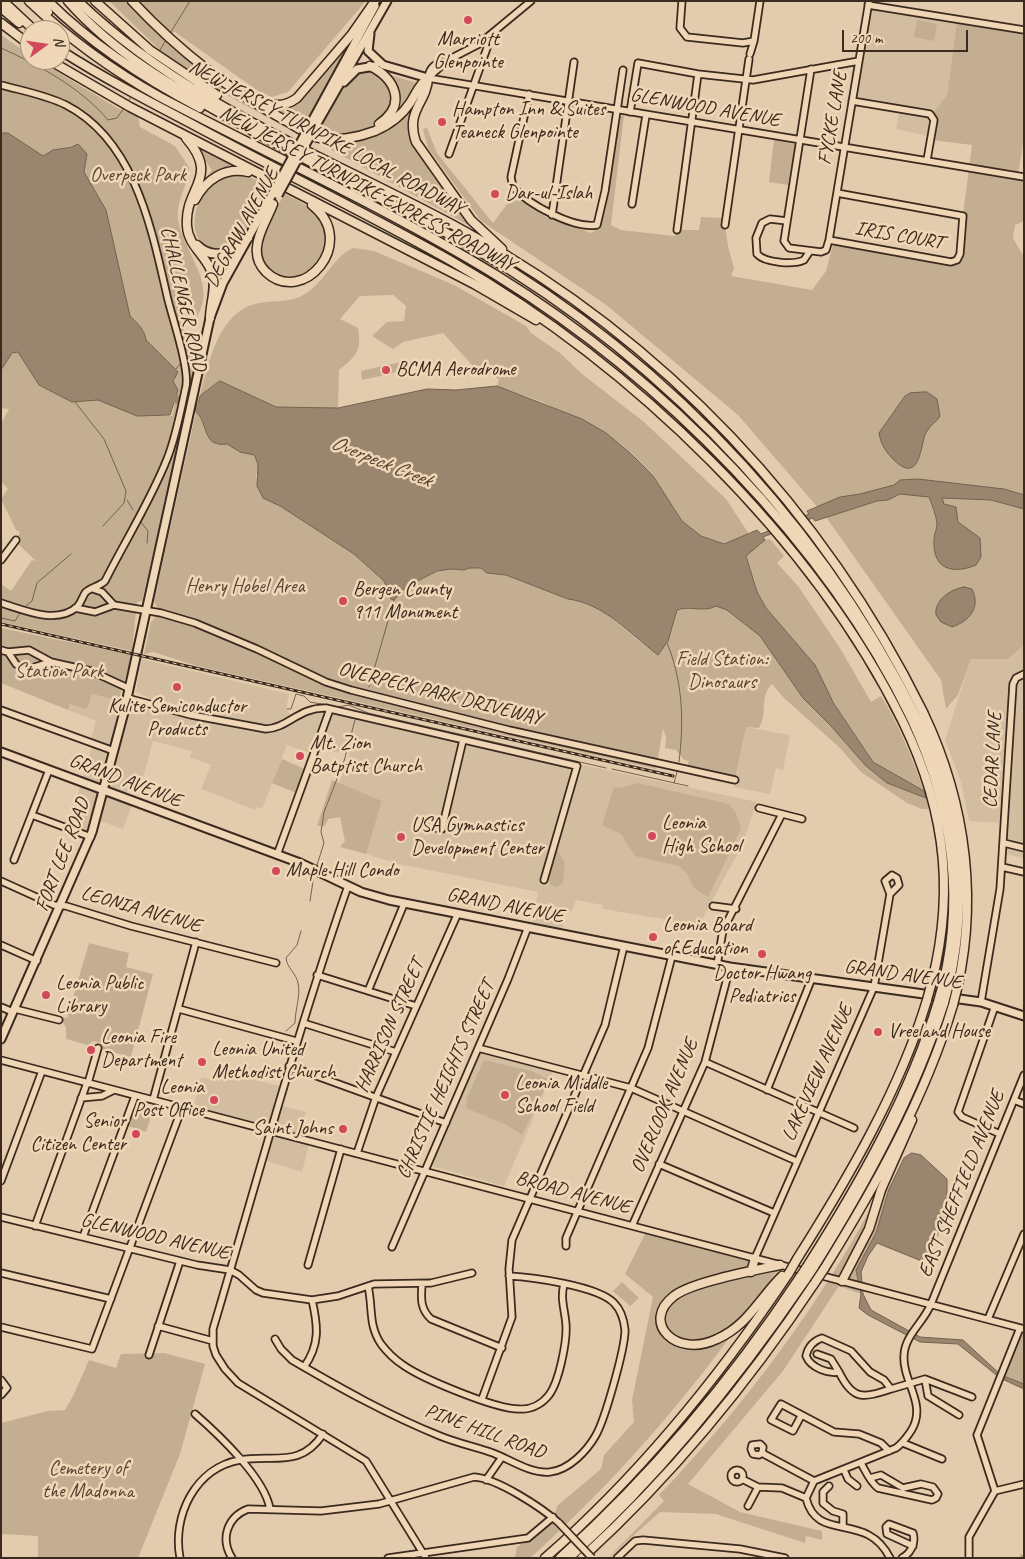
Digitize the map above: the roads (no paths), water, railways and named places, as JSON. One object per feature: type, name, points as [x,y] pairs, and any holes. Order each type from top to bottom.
[{"type":"highway","points":[[4,1],[24,20]]},
{"type":"highway","name":"NEW JERSEY TURNPIKE EXPRESS ROADWAY","points":[[29,1],[82,47],[142,87],[438,242],[545,307],[606,353],[665,402],[720,456],[778,520],[864,636],[913,717]]},
{"type":"highway","points":[[37,1],[64,26],[82,47]]},
{"type":"highway","points":[[48,1],[88,37],[141,70]]},
{"type":"highway","name":"NEW JERSEY TURNPIKE EXPRESS ROADWAY","points":[[68,1],[99,33],[150,76],[460,240],[558,303],[620,350],[685,406],[744,465],[788,517],[861,618],[913,717],[944,783],[958,859],[960,897],[958,934],[941,1003],[890,1119],[811,1266],[758,1348],[692,1431],[627,1502],[569,1558]]},
{"type":"highway","name":"NEW JERSEY TURNPIKE LOCAL ROADWAY","points":[[78,1],[107,27],[240,114],[467,232],[517,262],[595,316],[669,377],[737,443],[814,533],[876,625],[913,717],[937,816],[944,857],[945,897],[937,962],[927,1000],[907,1054],[869,1133],[832,1201],[791,1268],[727,1360],[666,1434],[600,1506],[545,1558]]},
{"type":"highway","points":[[95,1],[150,55]]},
{"type":"highway","points":[[132,1],[172,41],[222,79],[269,111],[315,136],[337,139],[376,130],[394,120],[407,107],[422,83],[428,78]]},
{"type":"highway","points":[[222,79],[269,104],[281,105],[290,103],[300,95],[352,34],[376,1]]},
{"type":"highway","points":[[1,8],[20,23]]},
{"type":"highway","points":[[1,23],[20,37]]},
{"type":"highway","points":[[1,29],[20,42]]},
{"type":"highway","name":"NEW JERSEY TURNPIKE LOCAL ROADWAY","points":[[70,56],[138,96],[444,257],[494,286],[566,335],[611,371],[670,422],[718,469],[785,544],[913,717],[949,776],[958,810],[965,851],[968,897],[966,932],[962,967],[953,1005],[939,1046],[918,1096],[873,1185],[824,1269],[766,1353],[712,1422],[648,1494],[582,1558]]},
{"type":"highway","points":[[357,135],[386,119],[392,111],[395,102],[394,89],[390,80],[383,73],[370,66]]},
{"type":"highway","points":[[67,70],[130,107],[474,284],[543,325],[566,335]]},
{"type":"highway","points":[[428,78],[414,116],[413,129],[418,145],[472,220],[517,262]]},
{"type":"highway","points":[[183,134],[197,152],[201,163],[201,176],[188,210],[187,225],[190,240],[213,274],[210,318]]},
{"type":"highway","points":[[248,238],[237,248],[225,253],[215,254],[205,251],[197,244],[193,236],[192,211],[202,190],[220,174],[238,170],[259,174]]},
{"type":"highway","points":[[273,204],[258,242],[258,259],[265,270],[276,278],[286,281],[302,279],[315,272],[322,265],[328,252],[330,240],[328,227],[322,215],[298,195]]},
{"type":"highway","points":[[842,1281],[869,1229],[881,1190],[911,1121],[918,1096]]},
{"type":"highway","points":[[751,1272],[755,1258]]},
{"type":"highway","points":[[780,1265],[686,1289],[674,1296],[668,1301],[662,1312],[662,1324],[666,1333],[677,1342],[690,1346],[705,1344],[724,1336],[748,1318],[791,1268]]},
{"type":"highway","name":"NEW JERSEY TURNPIKE EXPRESS ROADWAY","points":[[560,1558],[630,1490],[694,1419],[803,1278]]},
{"type":"main road","name":"DEGRAW AVENUE","points":[[190,411],[210,318],[220,290],[313,126],[376,1]]},
{"type":"main road","name":"DEGRAW AVENUE","points":[[313,126],[328,104],[386,1]]},
{"type":"main road","points":[[375,22],[367,48],[371,56],[383,65]]},
{"type":"main road","name":"GLENWOOD AVENUE","points":[[328,104],[352,73],[370,66],[383,65],[428,78]]},
{"type":"main road","name":"DEGRAW AVENUE","points":[[206,342],[224,292],[273,204],[276,194]]},
{"type":"main road","name":"FORT LEE ROAD","points":[[1,1039],[91,836],[127,698],[190,411]]},
{"type":"main road","name":"GRAND AVENUE","points":[[1,752],[316,869],[348,886],[376,897],[717,965],[981,1002],[1024,1016]]},
{"type":"street","points":[[428,78],[448,60],[479,44],[531,1]]},
{"type":"street","points":[[682,1],[680,28],[686,37],[743,43],[754,41]]},
{"type":"street","points":[[725,225],[746,80],[760,1]]},
{"type":"street","points":[[868,3],[1024,30]]},
{"type":"street","name":"FYCKE LANE","points":[[829,240],[868,3]]},
{"type":"street","points":[[449,154],[487,48]]},
{"type":"street","points":[[630,112],[638,63],[698,74],[746,80],[771,78],[859,61]]},
{"type":"street","points":[[552,215],[574,62]]},
{"type":"street","points":[[810,69],[801,140],[784,238],[786,246],[824,252],[829,240]]},
{"type":"street","points":[[529,94],[511,177],[512,184],[515,189],[552,215],[588,225],[597,225],[618,110],[623,70]]},
{"type":"street","points":[[677,230],[698,74]]},
{"type":"street","name":"GLENWOOD AVENUE","points":[[428,78],[474,84],[618,110],[739,128],[801,140],[1024,176]]},
{"type":"street","name":"CHALLENGER ROAD","points":[[1,85],[41,95],[72,108],[102,132],[117,150],[129,171],[149,225],[186,374],[186,386],[165,464],[105,581],[104,595]]},
{"type":"street","points":[[852,101],[930,114],[934,120],[927,160]]},
{"type":"street","points":[[632,204],[646,114]]},
{"type":"street","name":"IRIS COURT","points":[[829,240],[951,262],[957,260],[960,254],[963,216],[836,193]]},
{"type":"street","points":[[787,221],[770,219],[762,223],[756,238],[757,254],[762,258],[794,262],[804,260],[810,251]]},
{"type":"street","points":[[1,560],[16,540]]},
{"type":"street","name":"CHALLENGER ROAD","points":[[93,589],[105,581]]},
{"type":"street","points":[[2,603],[47,616],[75,608],[95,612],[114,605],[99,590],[93,589],[86,592],[75,608]]},
{"type":"street","points":[[102,609],[105,604],[104,595]]},
{"type":"street","points":[[83,598],[84,606],[89,610]]},
{"type":"street","name":"OVERPECK PARK DRIVEWAY","points":[[114,605],[146,611],[209,628],[326,682],[351,690],[509,730],[736,780]]},
{"type":"street","points":[[1,650],[8,652],[29,650],[51,662],[91,671],[128,688]]},
{"type":"street","points":[[8,652],[16,664],[25,670],[51,662]]},
{"type":"street","name":"CEDAR LANE","points":[[981,1002],[1000,896],[1013,684],[1016,678],[1024,674]]},
{"type":"street","points":[[127,698],[191,715],[266,728],[277,727],[307,710],[330,709],[577,766],[544,880]]},
{"type":"street","points":[[277,854],[330,709]]},
{"type":"street","points":[[1,710],[114,751]]},
{"type":"street","points":[[436,828],[442,829],[463,740]]},
{"type":"street","points":[[14,860],[49,770]]},
{"type":"street","points":[[759,808],[802,819]]},
{"type":"street","points":[[717,965],[721,935],[736,909],[782,814]]},
{"type":"street","points":[[32,816],[91,836]]},
{"type":"street","points":[[1004,843],[1024,848]]},
{"type":"street","points":[[1002,867],[1024,872]]},
{"type":"street","name":"LEONIA AVENUE","points":[[1,881],[54,905],[61,905],[276,964]]},
{"type":"street","points":[[348,886],[296,1042],[213,1329],[213,1341],[220,1361],[238,1383],[366,1461],[393,1501],[425,1555]]},
{"type":"street","name":"LAKEVIEW AVENUE","points":[[755,1258],[796,1160],[819,1113],[874,987],[890,894]]},
{"type":"street","points":[[368,991],[404,904]]},
{"type":"street","points":[[713,906],[736,909]]},
{"type":"street","name":"HARRISON STREET","points":[[357,1153],[376,1097],[458,913]]},
{"type":"street","name":"CHRISTIE HEIGHTS STREET","points":[[392,1247],[528,927]]},
{"type":"street","points":[[153,1100],[196,942]]},
{"type":"street","points":[[1,944],[37,961]]},
{"type":"street","points":[[482,1399],[512,1317],[510,1276],[512,1240],[605,1025],[624,946]]},
{"type":"street","points":[[566,1246],[566,1238],[652,1035],[672,956]]},
{"type":"street","name":"OVERLOOK AVENUE","points":[[632,1226],[705,1062],[730,967]]},
{"type":"street","points":[[317,975],[416,1006]]},
{"type":"street","points":[[767,1090],[812,978]]},
{"type":"street","points":[[995,1006],[958,1108],[958,1113],[962,1118],[1000,1134]]},
{"type":"street","points":[[1,1007],[59,1020]]},
{"type":"street","points":[[179,1009],[296,1042]]},
{"type":"street","points":[[303,1023],[396,1052]]},
{"type":"street","points":[[35,1226],[88,1083],[98,1048]]},
{"type":"street","points":[[478,1048],[631,1088],[796,1160]]},
{"type":"street","name":"BROAD AVENUE","points":[[1,1060],[1022,1329]]},
{"type":"street","points":[[705,1062],[854,1128]]},
{"type":"street","points":[[289,1066],[446,1123]]},
{"type":"street","points":[[1,1182],[42,1071]]},
{"type":"street","name":"EAST SHEFFIELD AVENUE","points":[[910,1382],[904,1356],[909,1338],[913,1331],[924,1321],[1024,1075]]},
{"type":"street","points":[[81,1098],[102,1096],[114,1090]]},
{"type":"street","points":[[83,1237],[135,1096]]},
{"type":"street","points":[[1014,1100],[1024,1104]]},
{"type":"street","points":[[1,1327],[92,1349],[182,1108]]},
{"type":"street","points":[[308,1265],[341,1149]]},
{"type":"street","points":[[659,1164],[774,1213]]},
{"type":"street","name":"GLENWOOD AVENUE","points":[[1,1217],[180,1261],[230,1270],[239,1275],[256,1290],[263,1293],[312,1300],[338,1296],[368,1286],[391,1282],[422,1284],[440,1282],[472,1273]]},
{"type":"street","points":[[988,1319],[1024,1234]]},
{"type":"street","points":[[149,1355],[180,1261]]},
{"type":"street","points":[[1,1273],[111,1299]]},
{"type":"street","name":"PINE HILL ROAD","points":[[275,1339],[286,1355],[374,1406],[440,1436],[537,1471],[556,1471],[568,1465],[582,1453],[592,1442],[602,1424],[623,1344],[624,1321],[618,1308],[609,1298],[533,1276],[510,1276]]},
{"type":"street","points":[[422,1284],[421,1302],[431,1319],[502,1348]]},
{"type":"street","points":[[368,1286],[372,1303],[372,1327],[381,1344],[394,1358],[418,1373],[482,1399],[513,1409],[526,1409],[542,1402],[550,1393],[566,1335],[562,1299],[564,1284]]},
{"type":"street","points":[[304,1367],[314,1352],[317,1340],[317,1324],[312,1300]]},
{"type":"street","points":[[158,1326],[213,1341]]},
{"type":"street","points":[[995,1491],[977,1435],[1022,1329]]},
{"type":"street","points":[[840,1372],[831,1373],[811,1364],[806,1356],[810,1345],[822,1338],[844,1346],[857,1356],[870,1372],[888,1383],[891,1389]]},
{"type":"street","points":[[817,1354],[828,1356],[835,1363],[848,1389],[856,1394],[868,1396],[925,1379],[972,1397]]},
{"type":"street","points":[[925,1379],[928,1396],[959,1415]]},
{"type":"street","points":[[1,1380],[6,1383],[7,1388],[1,1395]]},
{"type":"street","points":[[890,1558],[885,1548],[871,1534],[843,1526],[823,1523],[815,1518],[808,1508],[806,1498],[814,1481],[862,1463],[903,1443],[914,1426],[917,1414],[917,1402],[910,1382]]},
{"type":"street","points":[[801,1416],[793,1430],[771,1420],[781,1404],[834,1432],[859,1434],[881,1443],[889,1451]]},
{"type":"street","points":[[195,1414],[223,1439],[240,1460],[262,1489],[270,1509]]},
{"type":"street","points":[[180,1558],[179,1523],[188,1498],[198,1484],[212,1472],[240,1460],[282,1459],[300,1456],[311,1449],[324,1434]]},
{"type":"street","points":[[903,1443],[942,1459]]},
{"type":"street","points":[[762,1453],[814,1481]]},
{"type":"street","points":[[486,1480],[502,1457]]},
{"type":"street","points":[[862,1463],[870,1478],[878,1488],[898,1494],[921,1496],[932,1500],[938,1494],[933,1487],[921,1484],[903,1488],[881,1475],[870,1478]]},
{"type":"street","points":[[844,1470],[848,1479],[856,1486]]},
{"type":"street","points":[[232,1558],[226,1542],[226,1532],[230,1522],[238,1514],[248,1509],[321,1511],[393,1501],[476,1477],[529,1501],[559,1523],[592,1558]]},
{"type":"street","points":[[742,1479],[758,1487],[782,1488],[806,1498]]},
{"type":"street","points":[[969,1558],[969,1537],[995,1491],[1024,1484]]},
{"type":"street","points":[[829,1486],[823,1492],[823,1503],[833,1511],[843,1514],[843,1526]]},
{"type":"street","points":[[748,1506],[758,1487]]},
{"type":"street","points":[[388,1558],[425,1555],[528,1538],[553,1518]]},
{"type":"street","points":[[902,1558],[913,1546],[915,1539],[911,1531],[891,1523],[886,1527],[887,1534],[913,1546]]},
{"type":"street","points":[[617,1558],[635,1541],[643,1540],[740,1549],[785,1558]]},
{"type":"water","points":[[1,133],[8,133],[43,156],[53,150],[78,144],[87,154],[84,172],[106,210],[130,316],[142,330],[146,340],[178,372],[173,381],[178,390],[170,415],[137,416],[98,400],[72,402],[39,385],[18,352],[12,353],[1,370]]},
{"type":"water","points":[[220,381],[276,407],[338,408],[427,389],[456,390],[497,386],[582,419],[606,433],[629,452],[653,476],[682,521],[701,536],[724,544],[757,530],[761,534],[809,514],[807,511],[840,497],[894,485],[900,480],[918,479],[1004,489],[1024,495],[1024,509],[991,500],[942,498],[944,504],[956,507],[958,522],[980,538],[981,557],[976,565],[967,568],[952,569],[945,567],[936,557],[934,539],[937,524],[929,497],[900,494],[888,500],[877,501],[815,521],[813,518],[763,537],[765,540],[746,556],[757,592],[766,608],[815,665],[834,704],[873,762],[924,791],[926,798],[887,783],[865,765],[831,726],[803,698],[760,636],[727,610],[716,606],[707,609],[687,608],[677,610],[668,641],[658,655],[616,621],[594,607],[506,575],[487,573],[481,568],[437,571],[406,587],[394,600],[391,599],[384,581],[354,554],[280,506],[263,498],[257,486],[258,464],[254,455],[240,452],[227,444],[219,444],[210,439],[196,412],[200,396]]},
{"type":"water","points":[[927,392],[937,399],[940,416],[927,431],[915,465],[910,468],[903,467],[886,451],[879,433],[905,396],[910,393]]},
{"type":"water","points":[[964,587],[972,589],[975,602],[972,613],[964,621],[952,627],[941,622],[936,615],[936,610],[941,600],[954,590]]},
{"type":"water","points":[[912,1153],[921,1155],[947,1179],[947,1216],[924,1262],[877,1243],[868,1256],[861,1272],[863,1294],[871,1310],[920,1337],[963,1340],[1001,1375],[1024,1384],[1024,1389],[1000,1378],[958,1344],[920,1342],[868,1315],[859,1308],[861,1294],[856,1270],[876,1233],[889,1189],[904,1158]]},
{"type":"waterway","points":[[169,35],[190,1]]},
{"type":"waterway","points":[[159,52],[166,40]]},
{"type":"waterway","points":[[1,48],[59,78],[97,108],[108,120],[117,118],[124,108]]},
{"type":"waterway","points":[[127,103],[132,95]]},
{"type":"waterway","points":[[185,355],[187,341]]},
{"type":"waterway","points":[[176,369],[181,363]]},
{"type":"waterway","name":"Overpeck Creek","points":[[166,395],[206,411]]},
{"type":"waterway","points":[[75,402],[104,439],[126,491],[124,503],[103,526]]},
{"type":"waterway","points":[[127,500],[133,510]]},
{"type":"waterway","points":[[140,521],[148,531],[147,543]]},
{"type":"waterway","points":[[26,606],[32,601],[37,583],[71,554]]},
{"type":"waterway","points":[[369,687],[394,600]]},
{"type":"waterway","points":[[1,618],[15,621],[20,613]]},
{"type":"waterway","points":[[667,643],[676,672],[681,702],[679,762]]},
{"type":"waterway","points":[[287,709],[291,709],[296,694],[304,696],[310,702],[338,707],[349,705],[368,713],[606,768]]},
{"type":"waterway","points":[[317,865],[324,843],[321,832],[324,812],[344,761],[355,720]]},
{"type":"waterway","points":[[612,769],[688,786]]},
{"type":"waterway","points":[[674,783],[677,772]]},
{"type":"waterway","points":[[310,901],[314,875]]},
{"type":"waterway","points":[[286,1031],[295,1023],[299,992],[297,979],[286,958],[297,945],[301,931]]},
{"type":"railway","points":[[1,624],[673,776]]},
{"type":"place","name":"Marriott Glenpointe","points":[[468,20]]},
{"type":"place","name":"Hampton Inn & Suites Teaneck Glenpointe","points":[[442,122]]},
{"type":"place","name":"Dar-ul-Islah","points":[[495,194]]},
{"type":"place","name":"BCMA Aerodrome","points":[[386,370]]},
{"type":"place","name":"Bergen County 911 Monument","points":[[343,601]]},
{"type":"place","name":"Kulite Semiconductor Products","points":[[177,687]]},
{"type":"place","name":"Mt. Zion Batptist Church","points":[[300,756]]},
{"type":"place","name":"Leonia High School","points":[[652,836]]},
{"type":"place","name":"USA Gymnastics Development Center","points":[[401,837]]},
{"type":"place","name":"Maple Hill Condo","points":[[276,871]]},
{"type":"place","name":"Leonia Board of Education","points":[[653,937]]},
{"type":"place","name":"Doctor Hwang Pediatrics","points":[[762,954]]},
{"type":"place","name":"Leonia Public Library","points":[[46,995]]},
{"type":"place","name":"Vreeland House","points":[[878,1032]]},
{"type":"place","name":"Leonia Fire Department","points":[[91,1050]]},
{"type":"place","name":"Leonia United Methodist Church","points":[[202,1062]]},
{"type":"place","name":"Leonia Middle School Field","points":[[505,1095]]},
{"type":"place","name":"Leonia Post Office","points":[[214,1100]]},
{"type":"place","name":"Saint Johns","points":[[343,1129]]},
{"type":"place","name":"Senior Citizen Center","points":[[136,1134]]},
{"type":"park label","name":"Overpeck Park","points":[[138,176]]},
{"type":"park label","name":"Henry Hobel Area","points":[[245,587]]},
{"type":"park label","name":"Station Park","points":[[59,672]]},
{"type":"park label","name":"Field Station: Dinosaurs","points":[[722,672]]},
{"type":"park label","name":"Cemetery of the Madonna","points":[[88,1480]]}]
